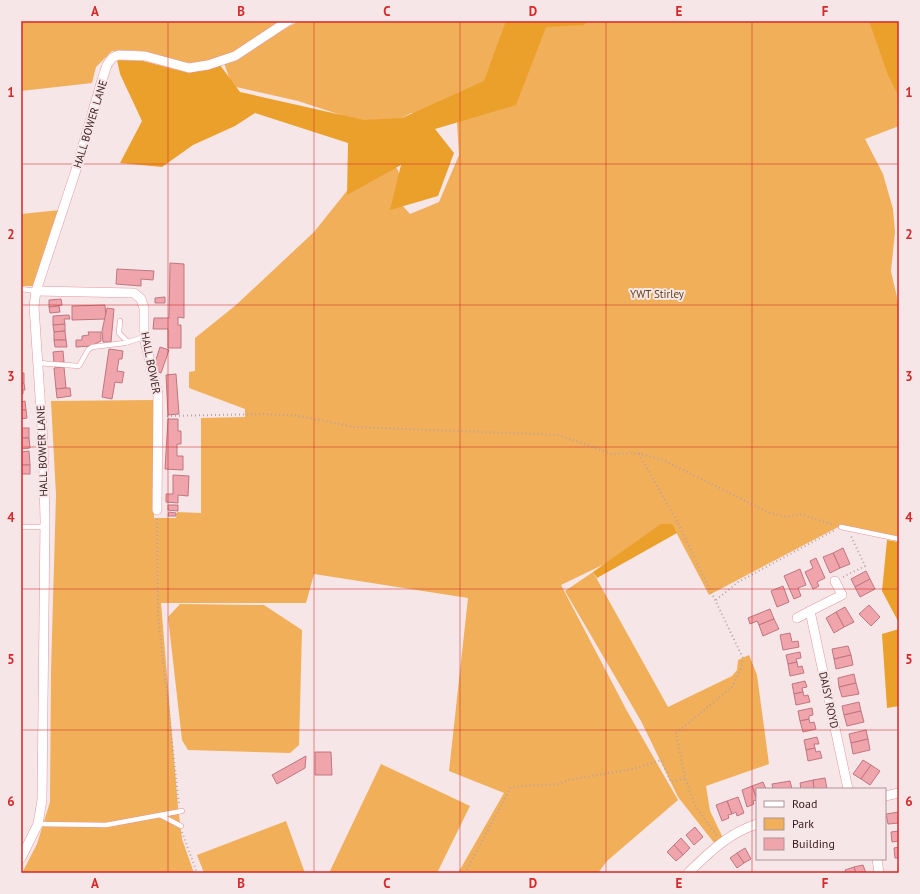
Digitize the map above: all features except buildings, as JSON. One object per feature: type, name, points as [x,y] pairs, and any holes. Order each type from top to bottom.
[{"type":"street","name":"HALL BOWER LANE","points":[[21,858],[38,824],[42,800],[45,527],[34,306],[36,291],[75,174],[107,65],[112,58],[118,56],[145,56],[190,68],[208,65],[235,56],[288,21]]},
{"type":"street","name":"HALL BOWER","points":[[36,291],[134,293],[141,299],[144,308],[144,337],[158,394],[158,510]]},
{"type":"street","points":[[797,618],[842,595],[835,582]]},
{"type":"street","name":"DAISY ROYD","points":[[810,611],[848,788]]},
{"type":"street","points":[[886,796],[899,793]]},
{"type":"street","points":[[688,873],[721,842],[746,828],[756,824]]},
{"type":"street","points":[[877,860],[879,873]]},
{"type":"lane","points":[[21,289],[36,291]]},
{"type":"lane","points":[[120,320],[119,332],[128,342]]},
{"type":"lane","points":[[38,363],[79,366],[88,350],[92,347],[128,342],[144,337]]},
{"type":"lane","points":[[21,527],[45,527]]},
{"type":"lane","points":[[841,527],[899,539]]},
{"type":"lane","points":[[38,824],[106,825],[181,811]]},
{"type":"lane","points":[[160,815],[181,826]]},
{"type":"path","points":[[158,416],[264,414],[300,416],[354,427],[559,435],[612,454],[638,453],[662,460],[770,513],[788,517],[799,514],[841,527]]},
{"type":"path","points":[[638,453],[678,523],[743,658],[741,669],[732,687],[676,733],[685,778],[695,806],[721,842]]},
{"type":"path","points":[[158,510],[158,615],[181,811]]},
{"type":"path","points":[[716,600],[738,582],[841,527]]},
{"type":"path","points":[[835,582],[865,566],[847,528]]},
{"type":"path","points":[[465,873],[511,787],[558,784],[568,780],[633,769],[661,760],[671,782],[685,778]]},
{"type":"path","points":[[181,826],[197,873]]},
{"type":"green space","points":[[21,21],[282,21],[239,49],[216,60],[191,63],[140,51],[112,51],[96,67],[92,83],[21,91]]},
{"type":"green space","name":"YWT Stirley","points":[[883,21],[899,59],[899,126],[865,139],[883,174],[893,209],[895,232],[891,271],[899,306],[899,537],[842,525],[709,595],[675,530],[561,585],[627,711],[678,800],[607,861],[598,873],[458,873],[504,793],[449,771],[468,598],[314,574],[306,603],[161,603],[178,807],[182,839],[194,873],[22,873],[37,844],[50,802],[51,671],[56,495],[51,401],[155,400],[154,518],[176,518],[177,512],[201,513],[201,418],[245,417],[245,409],[189,388],[189,372],[195,371],[195,338],[236,305],[314,232],[370,162],[368,134],[341,115],[298,101],[232,86],[224,63],[297,22]],"holes":[[[440,112],[457,122],[459,155],[439,202],[410,214],[402,205],[404,191],[398,170],[389,158],[378,131],[411,113]]]},
{"type":"green space","points":[[60,210],[33,286],[21,286],[21,214]]},
{"type":"green space","points":[[593,572],[668,707],[732,676],[737,670],[738,660],[749,655],[757,675],[769,764],[706,786],[710,811],[723,838],[715,844],[678,797],[641,721],[565,591]]},
{"type":"green space","points":[[180,604],[264,605],[302,630],[299,745],[290,753],[188,750],[182,740],[168,617]]},
{"type":"green space","points":[[381,764],[470,806],[437,873],[329,873]]},
{"type":"green space","points":[[286,821],[305,873],[204,873],[197,855]]},
{"type":"shaded area","points":[[506,21],[587,21],[584,25],[546,27],[516,105],[435,129],[454,153],[438,196],[390,210],[401,165],[347,195],[348,143],[255,113],[235,126],[193,145],[162,167],[120,163],[142,121],[120,74],[117,60],[143,61],[189,73],[220,65],[240,92],[364,120],[402,118],[484,81]]},
{"type":"shaded area","points":[[869,21],[898,21],[899,97],[888,75]]},
{"type":"shaded area","points":[[661,524],[672,524],[677,533],[597,578],[593,572]]},
{"type":"shaded area","points":[[887,540],[899,542],[899,623],[882,591]]},
{"type":"shaded area","points":[[899,629],[899,706],[887,708],[882,634]]}]
